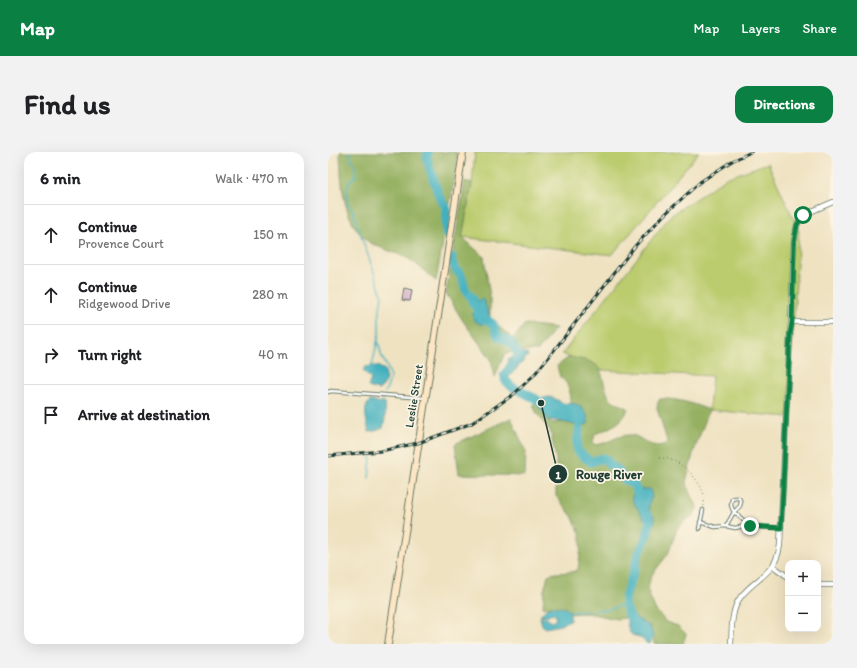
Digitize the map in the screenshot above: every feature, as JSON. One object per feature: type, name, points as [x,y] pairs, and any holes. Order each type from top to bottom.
[{"type":"street","name":"Leslie Street","points":[[388,644],[463,152]]},
{"type":"street","points":[[731,644],[733,615],[738,601],[746,591],[773,566],[778,554],[781,528],[790,334],[792,322],[794,242],[797,225],[803,215],[833,202]]},
{"type":"street","points":[[792,322],[833,322]]},
{"type":"street","points":[[773,566],[785,575]]},
{"type":"street","points":[[821,585],[833,585]]},
{"type":"lane","points":[[328,392],[425,398]]},
{"type":"lane","points":[[726,526],[734,512],[740,506],[741,502],[739,498],[732,499],[731,506],[734,512],[750,526]]},
{"type":"lane","points":[[699,529],[703,510]]},
{"type":"lane","points":[[700,522],[715,527],[726,526],[735,528],[750,526],[781,528]]},
{"type":"path","points":[[659,458],[666,458],[675,461],[682,465],[694,477],[704,493],[703,510]]},
{"type":"green space","points":[[340,152],[457,152],[457,164],[436,281],[411,260],[368,242],[357,230],[347,210],[344,198]]},
{"type":"green space","points":[[475,152],[699,152],[612,255],[462,237],[472,183]]},
{"type":"green space","points":[[768,163],[799,231],[788,417],[709,410],[712,376],[600,370],[597,366],[588,361],[562,354],[670,216],[726,178]]},
{"type":"green space","points":[[465,181],[472,183],[462,237],[484,257],[490,297],[490,319],[513,339],[525,324],[556,328],[538,351],[514,351],[504,355],[495,377],[491,359],[463,321],[446,293]]},
{"type":"green space","points":[[569,357],[587,361],[596,365],[602,375],[609,397],[615,402],[628,408],[623,418],[619,422],[595,434],[593,442],[595,445],[625,435],[638,437],[655,446],[668,444],[657,408],[660,399],[679,400],[709,410],[693,454],[686,482],[697,507],[694,515],[677,529],[668,554],[651,576],[648,588],[655,609],[666,622],[678,626],[686,634],[683,644],[654,644],[650,625],[641,625],[633,617],[617,619],[587,613],[568,614],[569,610],[551,606],[543,608],[544,590],[548,575],[578,570],[581,547],[580,533],[572,516],[556,496],[556,459],[550,430],[537,414],[533,405],[537,400],[551,423],[570,422],[570,391],[568,386],[560,377],[557,366]]},
{"type":"green space","points":[[511,418],[526,452],[525,476],[459,474],[455,444]]},
{"type":"water","points":[[482,299],[489,315],[487,320],[481,325],[474,320],[472,314],[475,312],[473,304]]},
{"type":"water","points":[[519,352],[527,354],[528,356],[508,378],[503,380],[500,375],[507,365],[508,359]]},
{"type":"water","points":[[377,366],[385,370],[385,382],[378,390],[368,387],[371,379],[363,371],[365,367]]},
{"type":"water","points":[[548,397],[563,403],[575,404],[581,407],[587,415],[588,424],[581,426],[548,420],[536,403],[541,399]]},
{"type":"water","points":[[370,401],[385,403],[385,412],[383,428],[369,432],[366,420],[366,407]]},
{"type":"water","points":[[650,489],[652,497],[649,503],[649,508],[655,520],[654,524],[649,526],[632,500],[632,496],[636,490]]},
{"type":"water","points":[[552,606],[566,608],[570,612],[570,621],[567,621],[561,625],[545,628],[542,625],[540,617],[546,618],[552,622],[556,618],[555,614],[552,613],[546,616],[540,615],[547,608]]},
{"type":"water","points":[[632,615],[650,627],[653,636],[650,644],[646,643],[640,637],[630,633],[627,619]]},
{"type":"building","points":[[404,288],[412,290],[410,301],[402,300]]},
{"type":"waterway","points":[[350,152],[356,174],[348,186],[348,204],[354,212],[382,295],[379,317],[379,334],[372,366]]},
{"type":"waterway","points":[[428,152],[427,157],[429,166],[439,196],[447,209],[446,234]]},
{"type":"waterway","points":[[452,257],[451,260],[456,270],[461,275],[466,291],[472,298],[473,304],[487,320],[493,324],[498,336],[511,342],[519,357],[505,374],[505,380],[511,386],[548,405]]},
{"type":"waterway","points":[[378,341],[381,355],[390,375],[385,392]]},
{"type":"waterway","points":[[382,401],[385,396]]},
{"type":"waterway","points":[[576,417],[580,418],[577,446],[578,451],[591,462],[602,458],[607,460],[608,464],[617,469],[625,480],[634,485],[640,500]]},
{"type":"waterway","points":[[369,478],[371,457]]},
{"type":"waterway","points":[[634,626],[626,609],[625,599],[635,569],[637,557],[649,529],[648,515]]},
{"type":"waterway","points":[[570,612],[606,610],[626,604]]},
{"type":"railway","points":[[328,456],[381,451],[418,443],[472,423],[514,394],[533,376],[635,246],[663,216],[700,182],[732,161],[751,152]]},
{"type":"place","name":"Rouge River","points":[[541,403]]},
{"type":"route","points":[[750,526],[781,528],[790,334],[792,322],[794,242],[797,225],[803,215]]}]
